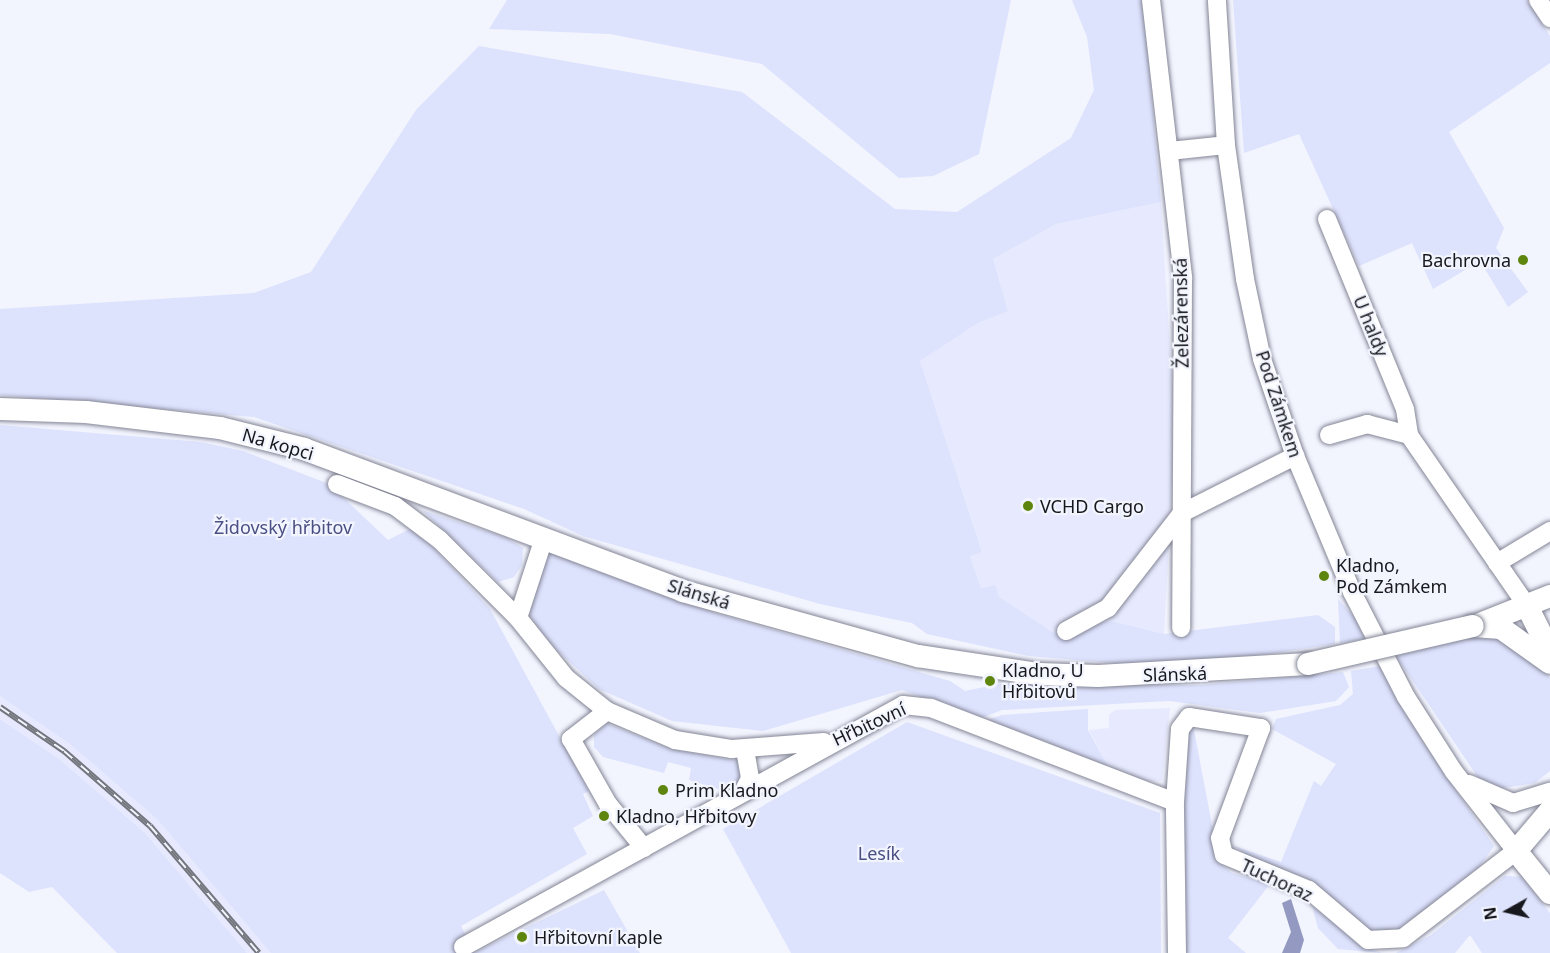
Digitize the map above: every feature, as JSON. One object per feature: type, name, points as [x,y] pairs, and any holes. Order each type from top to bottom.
[{"type":"main road","name":"Na kopci","points":[[0,409],[86,412],[220,428],[304,449],[543,538]]},
{"type":"main road","name":"Slánská","points":[[543,538],[683,591],[946,661],[1098,676],[1308,664],[1473,626],[1550,596]]},
{"type":"main road","points":[[1527,606],[1550,652]]},
{"type":"main road","points":[[1473,626],[1501,628],[1550,663]]},
{"type":"main road","points":[[1516,851],[1550,812]]},
{"type":"main road","name":"Pod Zámkem","points":[[1516,851],[1550,893]]},
{"type":"street","name":"Železárenská","points":[[1151,0],[1183,278],[1181,628]]},
{"type":"street","name":"Pod Zámkem","points":[[1217,0],[1226,145],[1260,347],[1295,456],[1379,647],[1454,772],[1516,851]]},
{"type":"street","points":[[1538,0],[1550,18]]},
{"type":"street","points":[[1169,151],[1226,145]]},
{"type":"street","name":"U haldy","points":[[1327,219],[1406,409],[1409,435]]},
{"type":"street","points":[[1329,435],[1366,424],[1409,435],[1527,606]]},
{"type":"street","points":[[1066,631],[1108,608],[1182,513],[1295,456]]},
{"type":"street","points":[[337,484],[395,506],[440,540],[518,618],[566,678],[606,711],[675,740],[745,750],[796,747],[837,737]]},
{"type":"street","points":[[1497,563],[1550,531]]},
{"type":"street","points":[[518,618],[543,538]]},
{"type":"street","name":"Hřbitovní","points":[[463,947],[644,848],[837,737],[899,706],[920,705],[1175,802]]},
{"type":"street","points":[[606,711],[571,739],[608,804],[644,848]]},
{"type":"street","name":"Tuchoraz","points":[[1175,802],[1181,725],[1189,717],[1204,717],[1261,728],[1220,838],[1224,855],[1309,890],[1368,940],[1403,938],[1516,851]]},
{"type":"street","points":[[743,792],[750,778],[745,750]]},
{"type":"street","name":"Pod Zámkem","points":[[1454,772],[1504,802],[1532,801],[1550,792]]},
{"type":"street","points":[[1175,802],[1178,953]]},
{"type":"shaded area","points":[[1161,202],[1175,430],[1164,634],[1111,621],[1054,633],[981,590],[970,556],[982,551],[920,361],[978,323],[1008,311],[993,259],[1056,224]]},
{"type":"shaded area","points":[[0,696],[70,744],[157,819],[271,953],[247,953],[144,832],[59,759],[0,719]]},
{"type":"shaded area","points":[[1170,708],[1162,781],[1142,781],[1109,768],[1089,730],[1109,728],[1109,715],[1115,710]]},
{"type":"shaded area","points":[[1291,899],[1304,940],[1300,953],[1282,953],[1291,932],[1282,903]]},
{"type":"green space","points":[[507,0],[1011,0],[979,154],[933,176],[899,178],[762,64],[610,34],[489,29]]},
{"type":"green space","points":[[1072,0],[1143,0],[1161,202],[1056,224],[993,259],[1008,311],[978,323],[920,361],[982,552],[970,556],[981,589],[995,585],[999,597],[1054,633],[1111,621],[1164,634],[1318,615],[1335,627],[1335,644],[1249,657],[1124,664],[1029,656],[927,634],[912,623],[820,604],[583,536],[524,509],[254,417],[0,395],[0,309],[254,293],[311,272],[416,110],[479,46],[742,92],[895,209],[957,212],[1071,138],[1094,90],[1087,37]]},
{"type":"green space","points":[[1233,0],[1527,0],[1550,36],[1550,63],[1449,132],[1504,228],[1496,248],[1528,292],[1508,307],[1480,261],[1433,289],[1412,243],[1359,266],[1299,134],[1244,153]]},
{"type":"green space","name":"Židovský hřbitov","points":[[0,425],[200,442],[243,451],[329,484],[388,540],[414,527],[490,609],[589,791],[583,794],[593,816],[573,828],[587,854],[461,926],[475,952],[604,890],[640,953],[271,953],[157,819],[70,744],[0,696]]},
{"type":"green space","points":[[422,510],[507,538],[523,548],[522,565],[514,577],[498,582]]},
{"type":"green space","points":[[547,553],[565,554],[715,613],[950,681],[965,691],[999,684],[1200,685],[1343,672],[1349,687],[1336,701],[1260,713],[1169,701],[1002,710],[979,719],[902,690],[763,731],[672,721],[599,689],[547,641],[527,612]]},
{"type":"green space","points":[[1338,599],[1355,618],[1365,639],[1340,643]]},
{"type":"green space","points":[[1473,636],[1501,638],[1539,663],[1550,678],[1550,771],[1535,783],[1496,789],[1479,779],[1396,656]]},
{"type":"green space","points":[[1380,666],[1424,744],[1494,846],[1475,873],[1401,932],[1375,935],[1232,845],[1281,862],[1314,781],[1321,786],[1336,764],[1272,729],[1276,719],[1340,705],[1353,694],[1351,671]]},
{"type":"green space","points":[[1088,709],[1088,730],[1109,768],[984,721],[1002,715]]},
{"type":"green space","points":[[0,719],[59,759],[144,832],[247,953],[117,953],[52,887],[29,892],[0,873]]},
{"type":"green space","name":"Lesík","points":[[907,722],[1160,813],[1161,953],[791,953],[723,829]]},
{"type":"green space","points":[[606,723],[671,749],[739,761],[743,763],[740,782],[722,790],[689,780],[691,768],[668,762],[664,773],[603,757],[594,747],[594,735]]},
{"type":"green space","points":[[1193,725],[1219,862],[1232,873],[1270,884],[1228,938],[1246,953],[1185,953],[1184,821],[1187,731]]},
{"type":"green space","points":[[1505,876],[1522,877],[1550,913],[1550,953],[1482,953],[1470,935],[1455,953],[1396,953],[1431,935]]},
{"type":"green space","points":[[1312,906],[1365,947],[1382,953],[1338,949],[1318,928]]},
{"type":"railway","points":[[0,707],[64,751],[150,826],[259,953]]},
{"type":"place","name":"Bachrovna","points":[[1523,260]]},
{"type":"place","name":"VCHD Cargo","points":[[1028,506]]},
{"type":"place","name":"Kladno, Pod Zámkem","points":[[1324,576]]},
{"type":"place","name":"Kladno, U Hřbitovů","points":[[990,681]]},
{"type":"place","name":"Prim Kladno","points":[[663,790]]},
{"type":"place","name":"Kladno, Hřbitovy","points":[[604,816]]},
{"type":"place","name":"Hřbitovní kaple","points":[[522,937]]}]
